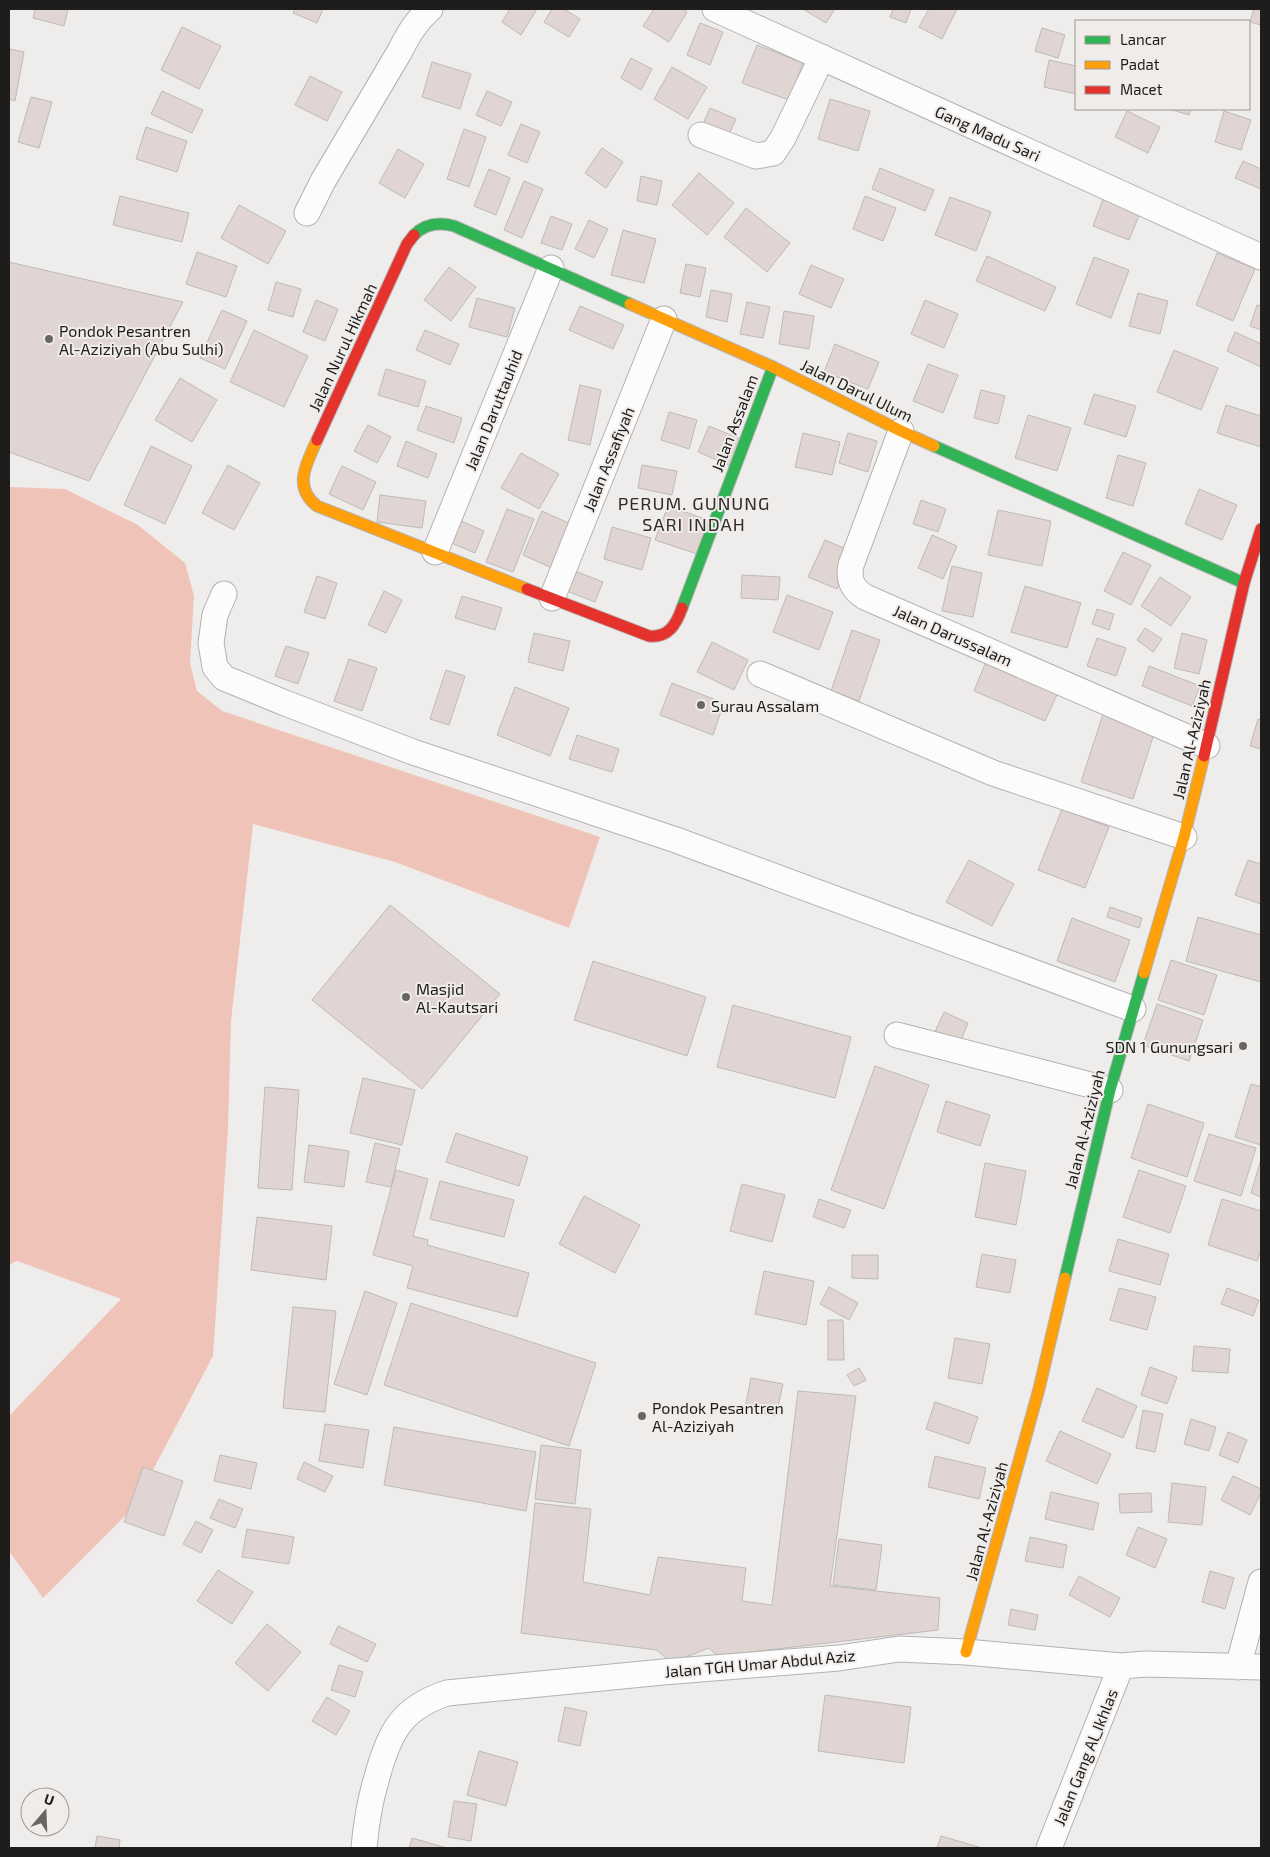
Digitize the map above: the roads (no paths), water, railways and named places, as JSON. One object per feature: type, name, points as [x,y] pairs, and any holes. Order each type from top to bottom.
[{"type":"street","points":[[308,213],[323,181],[407,36],[416,22],[430,9]]},
{"type":"street","name":"Gang Madu Sari","points":[[715,9],[1261,257]]},
{"type":"street","points":[[701,135],[756,156],[766,156],[773,153],[784,138],[822,58]]},
{"type":"street","name":"Jalan Nurul Hikmah","points":[[435,552],[323,509],[310,500],[304,492],[302,482],[303,472],[407,244],[413,234],[427,225],[438,223],[454,226]]},
{"type":"street","name":"Jalan Darul Ulum","points":[[454,226],[773,367],[901,430],[1244,584]]},
{"type":"street","name":"Jalan Daruttauhid","points":[[435,552],[551,268]]},
{"type":"street","name":"Jalan Assafiyah","points":[[552,598],[664,318]]},
{"type":"street","name":"Jalan Assalam","points":[[552,598],[644,635],[652,637],[661,636],[672,630],[677,623],[773,367]]},
{"type":"street","name":"Jalan Darussalam","points":[[901,430],[851,565],[850,577],[852,586],[858,592],[1208,746]]},
{"type":"street","name":"Jalan Al-Aziziyah","points":[[966,1652],[1039,1389],[1110,1090],[1184,837],[1208,746],[1244,584],[1261,529]]},
{"type":"street","points":[[435,552],[552,598]]},
{"type":"street","points":[[224,594],[216,615],[211,643],[215,667],[224,678],[413,752],[676,840],[1133,1008]]},
{"type":"street","points":[[760,674],[994,773],[1184,837]]},
{"type":"street","points":[[896,1035],[1110,1090]]},
{"type":"street","points":[[1249,1667],[1261,1582]]},
{"type":"street","name":"Jalan TGH Umar Abdul Aziz","points":[[364,1848],[372,1792],[389,1739],[397,1726],[413,1710],[432,1698],[447,1693],[663,1672],[839,1658],[899,1649],[966,1652],[1121,1666],[1146,1664],[1249,1667]]},
{"type":"street","name":"Jalan Gang Al_Ikhlas","points":[[1049,1848],[1121,1666]]},
{"type":"place","name":"Pondok Pesantren Al-Aziziyah (Abu Sulhi)","points":[[49,339]]},
{"type":"place","name":"Surau Assalam","points":[[701,705]]},
{"type":"place","name":"Masjid Al-Kautsari","points":[[406,997]]},
{"type":"place","name":"SDN 1 Gunungsari","points":[[1243,1046]]},
{"type":"place","name":"Pondok Pesantren Al-Aziziyah","points":[[642,1416]]},
{"type":"district","name":"PERUM. GUNUNG SARI INDAH","points":[[694,513]]}]
